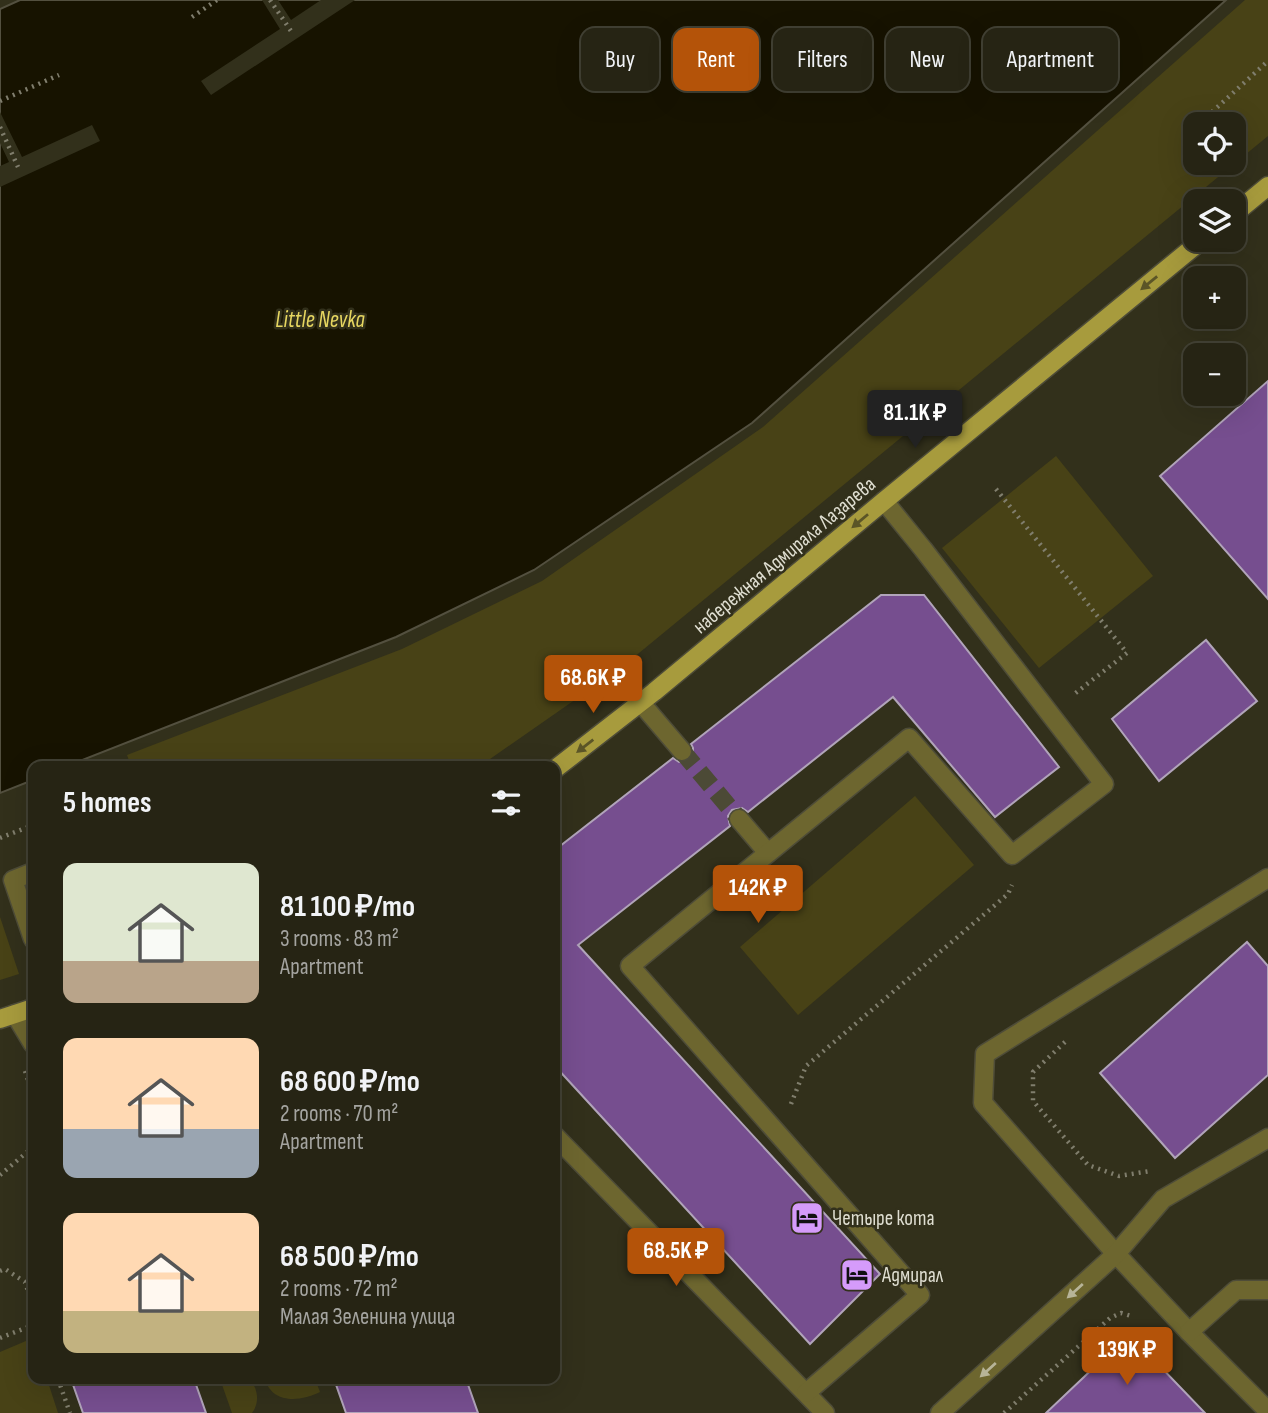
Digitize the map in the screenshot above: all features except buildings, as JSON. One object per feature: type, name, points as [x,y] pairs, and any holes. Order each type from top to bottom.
[{"type":"main road","points":[[1246,204],[1268,186]]},
{"type":"main road","name":"набережная Адмирала Лазарева","points":[[560,765],[641,703],[1187,252]]},
{"type":"main road","points":[[7,1017],[28,1010]]},
{"type":"street","points":[[806,1393],[920,1295],[630,966],[909,738],[1012,855],[1104,783],[884,501]]},
{"type":"street","points":[[641,703],[682,751]]},
{"type":"street","points":[[739,819],[768,853]]},
{"type":"street","points":[[28,874],[13,880],[28,924]]},
{"type":"street","points":[[1268,878],[985,1054],[983,1103],[1116,1254],[1189,1332],[1268,1410]]},
{"type":"street","points":[[7,1017],[28,1039]]},
{"type":"street","points":[[940,1413],[1116,1254],[1163,1199],[1268,1138]]},
{"type":"street","points":[[560,1141],[825,1413]]},
{"type":"street","points":[[1189,1332],[1236,1290],[1268,1290]]},
{"type":"path","points":[[192,16],[217,0]]},
{"type":"path","points":[[270,0],[291,31]]},
{"type":"path","points":[[1212,112],[1268,61]]},
{"type":"path","points":[[0,101],[59,75]]},
{"type":"path","points":[[0,127],[19,167]]},
{"type":"path","points":[[996,489],[1127,653],[1050,713]]},
{"type":"path","points":[[0,838],[28,827]]},
{"type":"path","points":[[779,1134],[806,1066],[1009,894],[1024,845]]},
{"type":"path","points":[[1071,1037],[1033,1072],[1032,1101],[1088,1165],[1119,1176],[1152,1170]]},
{"type":"path","points":[[22,1063],[28,1080]]},
{"type":"path","points":[[0,1175],[28,1151]]},
{"type":"path","points":[[0,1270],[5,1269],[25,1282],[28,1291]]},
{"type":"path","points":[[1004,1413],[1110,1318],[1121,1313],[1135,1317]]},
{"type":"path","points":[[0,1338],[28,1327]]},
{"type":"path","points":[[60,1384],[70,1413]]},
{"type":"shaded area","points":[[1245,0],[1268,0],[1268,136],[1246,154],[1246,112],[1183,112],[1183,175],[1221,175],[1204,189],[1183,189],[1183,206],[622,667],[487,761],[129,761],[127,755],[402,649],[542,581],[763,427]]},
{"type":"shaded area","points":[[1056,456],[1153,576],[1039,668],[942,548]]},
{"type":"shaded area","points":[[915,796],[974,865],[798,1015],[740,947]]},
{"type":"shaded area","points":[[0,917],[19,974],[0,980]]},
{"type":"shaded area","points":[[28,1340],[28,1384],[49,1384],[58,1413],[0,1413],[0,1352]]},
{"type":"shaded area","points":[[222,1384],[253,1384],[257,1396],[252,1413],[232,1413]]},
{"type":"shaded area","points":[[268,1384],[317,1384],[320,1392],[304,1398],[288,1399],[280,1397]]},
{"type":"water","name":"Little Nevka","points":[[20,0],[1226,0],[752,423],[534,570],[396,637],[80,761],[28,761],[28,782],[0,793],[0,9]]},
{"type":"pier","points":[[262,0],[278,0],[291,20],[321,0],[355,0],[211,95],[201,81],[280,29]]},
{"type":"pier","points":[[0,112],[22,157],[92,125],[100,141],[0,187],[0,166],[9,162],[0,143]]},
{"type":"tunnel","points":[[682,751],[739,819]]},
{"type":"place","name":"Четыре кота","points":[[807,1218]]},
{"type":"place","name":"Адмирал","points":[[857,1275]]}]
